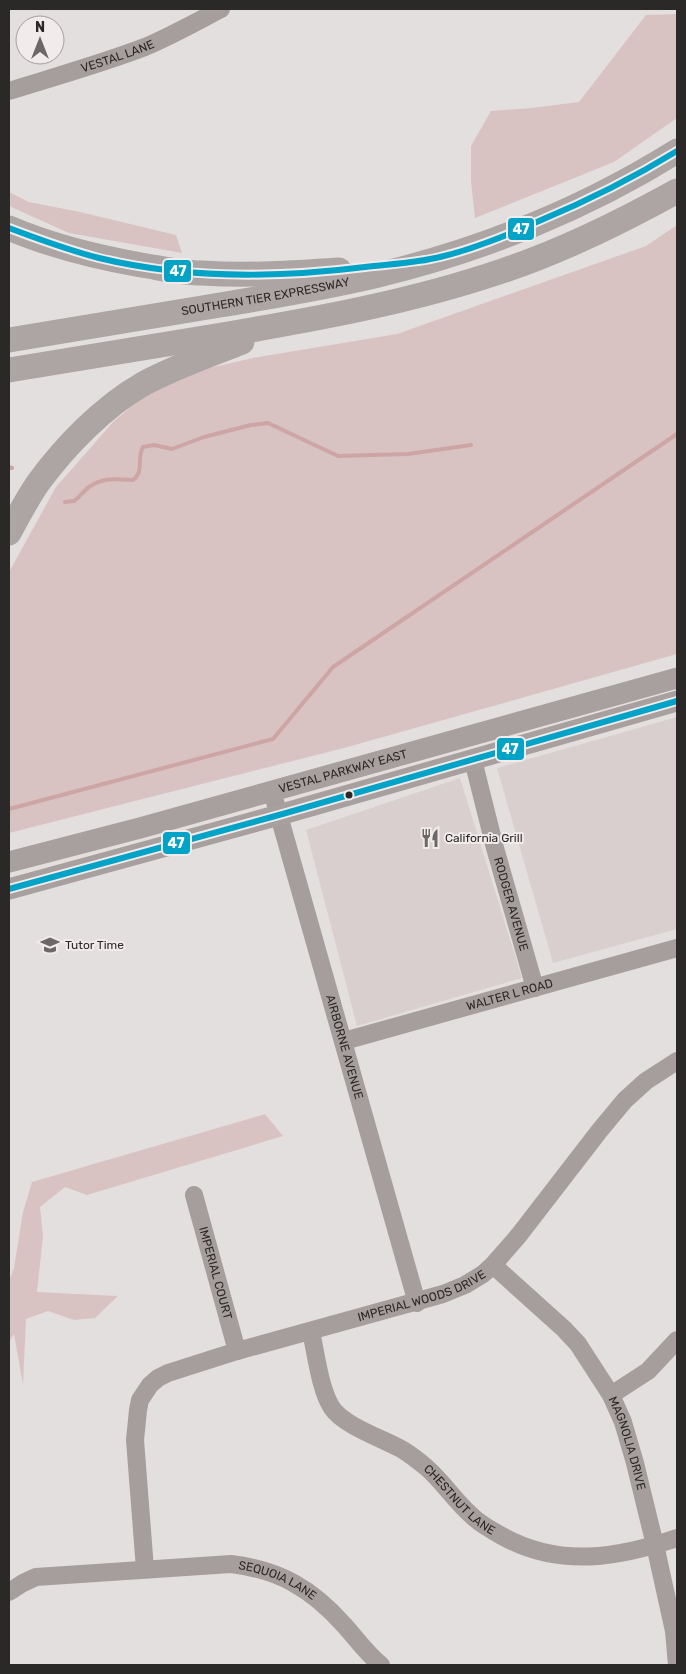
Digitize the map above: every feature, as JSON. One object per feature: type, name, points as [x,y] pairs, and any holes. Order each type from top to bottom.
[{"type":"highway","name":"SOUTHERN TIER EXPRESSWAY","points":[[9,340],[272,296],[378,275],[446,256],[511,233],[569,208],[612,188],[677,151]]},
{"type":"highway","points":[[9,370],[349,313],[417,296],[503,271],[598,232],[644,210],[677,191]]},
{"type":"highway","points":[[9,228],[53,245],[106,259],[200,274],[271,274],[353,269],[446,256]]},
{"type":"highway","points":[[9,532],[38,484],[66,447],[101,414],[142,385],[170,370],[285,324]]},
{"type":"main road","name":"VESTAL PARKWAY EAST","points":[[9,862],[677,678]]},
{"type":"main road","name":"VESTAL PARKWAY EAST","points":[[9,889],[279,816],[677,702]]},
{"type":"street","name":"VESTAL LANE","points":[[9,90],[97,64],[145,46],[221,9]]},
{"type":"street","name":"RODGER AVENUE","points":[[473,760],[535,988]]},
{"type":"street","name":"AIRBORNE AVENUE","points":[[272,791],[417,1302]]},
{"type":"street","name":"WALTER L ROAD","points":[[344,1041],[677,948]]},
{"type":"street","name":"IMPERIAL WOODS DRIVE","points":[[144,1569],[136,1450],[140,1400],[150,1384],[168,1373],[236,1352],[443,1294],[465,1285],[483,1274],[519,1235],[625,1100],[646,1081],[677,1061]]},
{"type":"street","name":"IMPERIAL COURT","points":[[194,1195],[236,1352]]},
{"type":"street","name":"MAGNOLIA DRIVE","points":[[493,1265],[578,1344],[611,1395],[623,1422],[633,1455],[674,1631],[677,1665]]},
{"type":"street","name":"CHESTNUT LANE","points":[[311,1332],[326,1395],[332,1409],[340,1416],[383,1441],[403,1450],[428,1468],[456,1500],[485,1527],[517,1544],[552,1555],[597,1557],[622,1554],[677,1538]]},
{"type":"street","points":[[611,1395],[648,1371],[677,1340]]},
{"type":"street","name":"SEQUOIA LANE","points":[[9,1592],[22,1583],[36,1578],[232,1564],[248,1566],[267,1571],[314,1595],[332,1611],[381,1665]]},
{"type":"shaded area","points":[[677,14],[677,118],[614,162],[475,218],[471,181],[471,146],[491,111],[579,102],[646,15]]},
{"type":"shaded area","points":[[9,192],[29,202],[176,235],[182,253],[69,233],[9,206]]},
{"type":"shaded area","points":[[677,225],[677,654],[344,748],[9,833],[9,572],[56,487],[114,421],[150,391],[209,368],[253,358],[397,334],[646,246]]},
{"type":"shaded area","points":[[677,717],[677,929],[553,963],[497,768]]},
{"type":"shaded area","points":[[460,778],[522,978],[357,1026],[306,830]]},
{"type":"shaded area","points":[[265,1114],[283,1136],[87,1195],[65,1187],[40,1207],[43,1236],[37,1292],[118,1296],[95,1318],[74,1320],[48,1311],[26,1319],[23,1385],[14,1334],[9,1342],[9,1281],[14,1268],[23,1212],[32,1182]]},
{"type":"waterway","points":[[65,502],[74,501],[87,489],[100,482],[110,479],[133,480],[139,473],[140,456],[143,447],[154,445],[172,449],[204,437],[251,425],[268,423],[338,456],[408,454],[471,445]]},
{"type":"waterway","points":[[9,809],[273,739],[333,667],[677,434]]},
{"type":"transit line","name":"47","points":[[9,228],[99,258],[164,270],[265,275],[332,271],[403,263],[453,254],[503,236],[627,180],[677,151]]},
{"type":"transit line","name":"47","points":[[9,889],[279,815],[677,701]]},
{"type":"place","name":"California Grill","points":[[430,838]]},
{"type":"place","name":"Tutor Time","points":[[50,945]]}]
